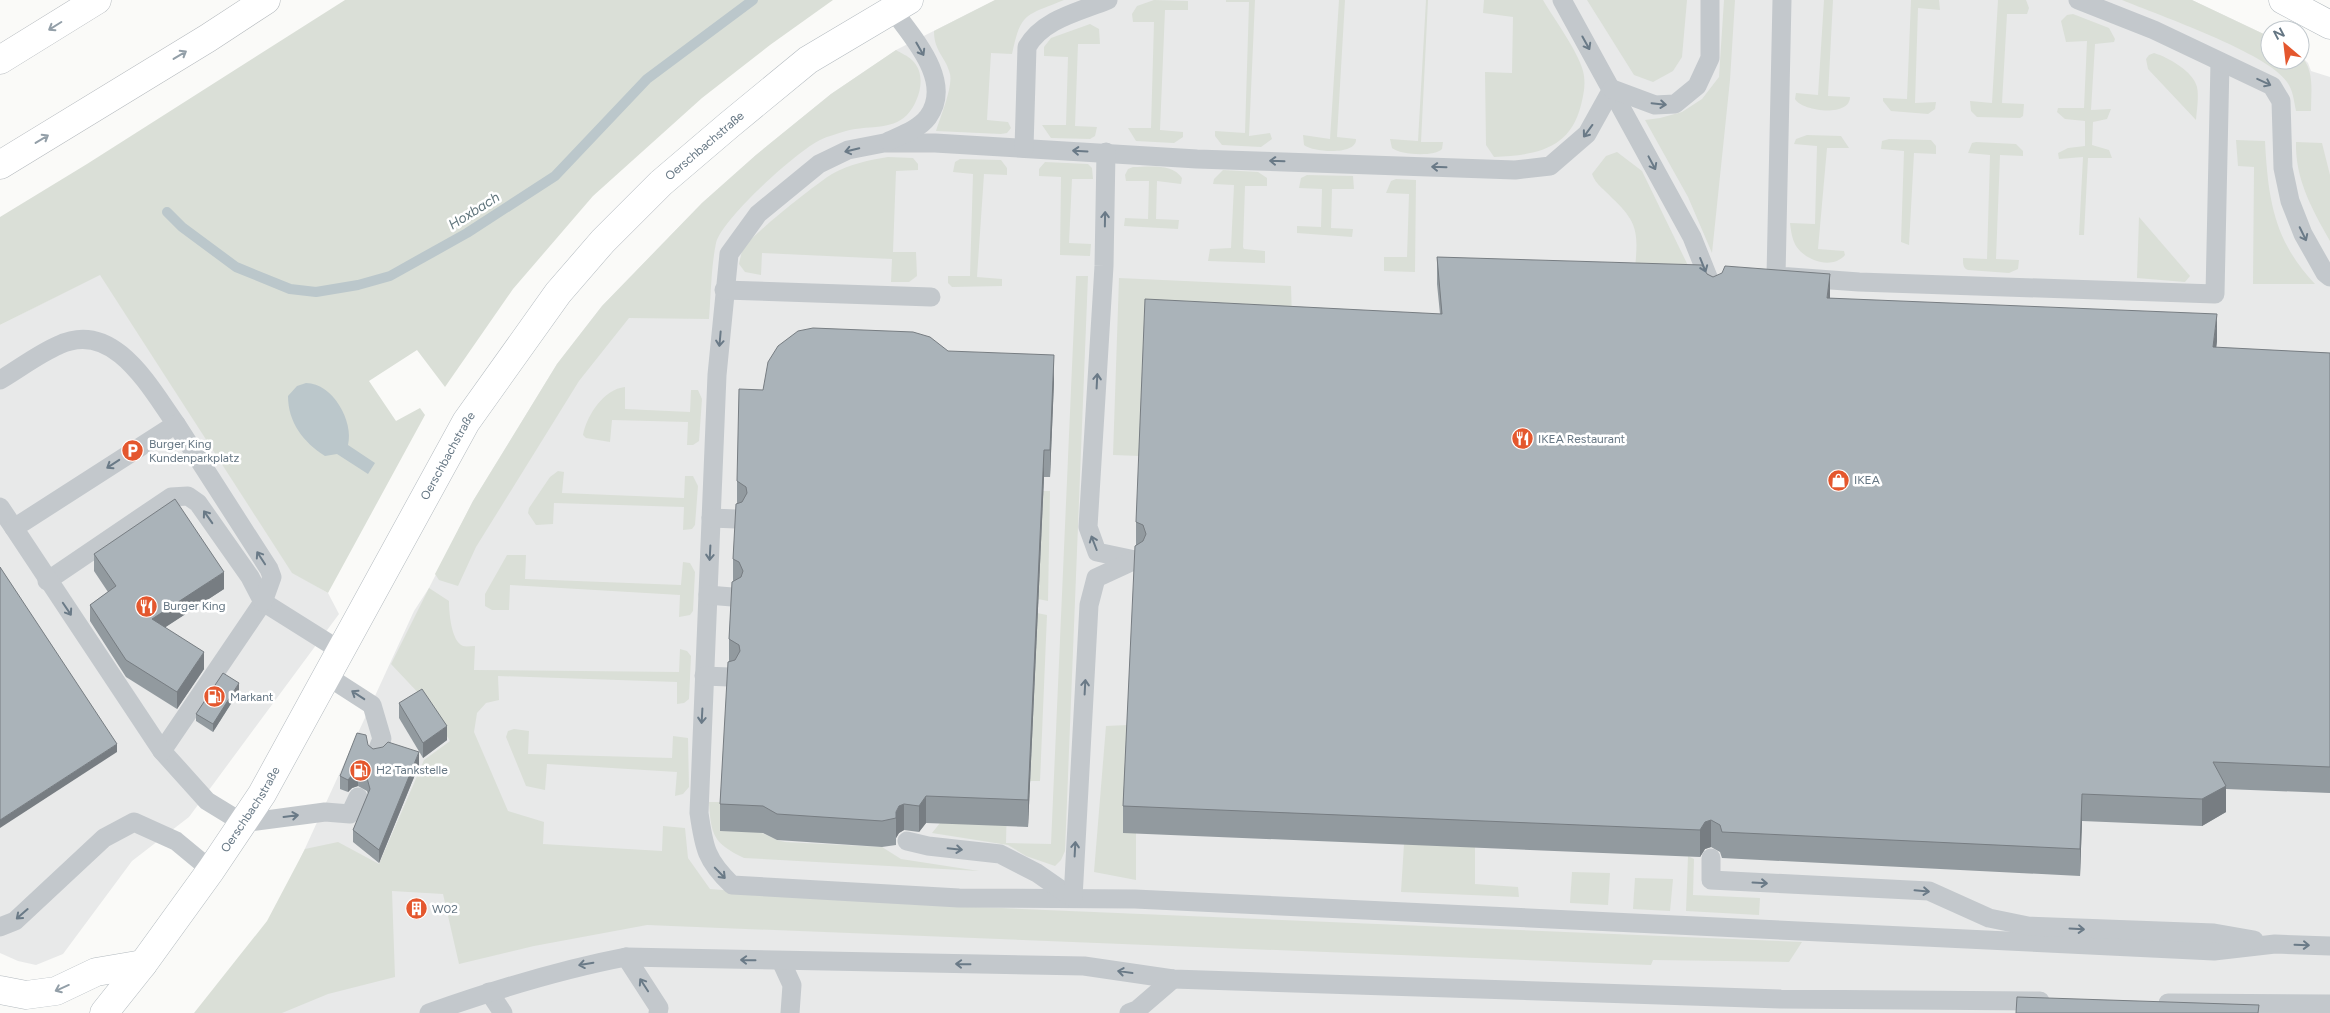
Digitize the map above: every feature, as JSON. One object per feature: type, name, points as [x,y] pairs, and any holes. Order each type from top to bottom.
[{"type":"main road","points":[[0,60],[97,0]]},
{"type":"main road","points":[[0,165],[266,0]]},
{"type":"main road","points":[[2283,0],[2330,25]]},
{"type":"main road","name":"Oerschbachstraße","points":[[104,1013],[143,964],[211,870],[262,794],[466,422],[558,293],[603,241],[668,176],[808,60],[900,4]]},
{"type":"main road","points":[[0,990],[26,995],[56,991],[96,972],[143,964]]},
{"type":"lane","points":[[1024,148],[1027,48],[1034,36],[1046,25],[1108,0]]},
{"type":"lane","points":[[1562,0],[1692,237],[1714,292]]},
{"type":"lane","points":[[1612,89],[1655,105],[1676,104],[1697,86],[1710,58],[1710,0]]},
{"type":"lane","points":[[1782,0],[1776,276],[1898,284],[2215,294],[2220,62]]},
{"type":"lane","points":[[2078,0],[2154,30],[2272,86],[2281,101],[2283,168],[2290,201],[2303,234],[2330,277]]},
{"type":"lane","points":[[884,143],[913,130],[920,124],[928,117],[936,98],[936,78],[900,4]]},
{"type":"lane","points":[[1612,89],[1587,134],[1550,166],[1515,170],[1197,159],[935,143],[884,143],[848,150],[819,164],[758,214],[729,254],[716,375],[712,518],[699,813],[703,844],[715,868],[732,885],[959,898],[1072,898],[1882,933],[2214,950],[2275,944],[2330,946]]},
{"type":"lane","points":[[1072,898],[1089,605],[1096,578],[1136,560],[1097,552],[1088,528],[1104,266],[1106,152]]},
{"type":"lane","points":[[724,290],[931,297]]},
{"type":"lane","points":[[0,380],[60,344],[90,338],[110,347],[134,365],[176,424],[269,569],[272,577],[263,602],[162,751]]},
{"type":"lane","points":[[14,528],[176,424]]},
{"type":"lane","points":[[48,581],[171,497],[188,496],[198,503],[250,577],[263,602],[341,651]]},
{"type":"lane","points":[[0,507],[162,751],[207,801],[243,822],[325,812],[350,814],[358,796]]},
{"type":"lane","points":[[712,518],[736,519]]},
{"type":"lane","points":[[708,595],[732,597]]},
{"type":"lane","points":[[327,676],[372,705],[382,739],[377,751]]},
{"type":"lane","points":[[704,676],[729,677]]},
{"type":"lane","points":[[0,927],[15,921],[104,838],[134,822],[176,842],[211,870]]},
{"type":"lane","points":[[907,841],[928,846],[1000,854],[1037,872],[1072,898]]},
{"type":"lane","points":[[1711,858],[1711,880],[1929,891],[1989,918],[2028,926],[2214,932],[2275,944]]},
{"type":"lane","points":[[626,957],[659,1008],[658,1013]]},
{"type":"lane","points":[[429,1013],[489,992],[575,967],[626,957],[1084,966],[1174,979],[1735,1005],[2060,1002]]},
{"type":"lane","points":[[781,960],[792,985],[790,1013]]},
{"type":"lane","points":[[1129,1013],[1137,1010],[1174,979]]},
{"type":"lane","points":[[489,992],[503,1013]]},
{"type":"lane","points":[[2150,1002],[2329,1007]]},
{"type":"shaded area","points":[[345,0],[833,0],[770,45],[702,98],[593,196],[513,289],[445,387],[417,350],[369,381],[396,421],[420,408],[425,415],[328,593],[292,573],[100,275],[0,325],[0,217]]},
{"type":"shaded area","points":[[995,0],[2192,0],[2260,32],[2260,70],[2310,70],[2310,68],[2311,71],[2330,77],[2330,1013],[198,1013],[274,916],[414,611],[429,588],[473,501],[557,364],[602,306],[702,203],[756,155],[831,94],[896,50]]},
{"type":"shaded area","points":[[995,0],[1064,0],[1033,13],[1022,22],[1012,54],[991,53],[987,120],[1008,122],[1011,128],[1007,133],[936,131],[950,87],[950,74],[936,44],[934,31]]},
{"type":"shaded area","points":[[1154,0],[1188,1],[1188,10],[1165,10],[1160,130],[1183,132],[1183,137],[1174,143],[1136,141],[1128,128],[1151,128],[1154,22],[1133,22],[1132,14],[1137,6]]},
{"type":"shaded area","points":[[1226,0],[1255,0],[1249,136],[1270,133],[1272,139],[1261,147],[1222,145],[1215,136],[1215,131],[1245,133],[1249,2],[1226,2]]},
{"type":"shaded area","points":[[1339,0],[1345,0],[1337,137],[1356,139],[1349,148],[1324,151],[1304,145],[1303,135],[1330,139]]},
{"type":"shaded area","points":[[1426,0],[1428,0],[1421,142],[1443,142],[1442,149],[1438,152],[1409,154],[1392,148],[1390,139],[1418,141]]},
{"type":"shaded area","points":[[1484,0],[1543,0],[1580,63],[1584,75],[1584,88],[1576,120],[1569,132],[1559,141],[1537,152],[1494,157],[1486,145],[1485,72],[1512,73],[1513,17],[1483,13]]},
{"type":"shaded area","points":[[1587,0],[1687,0],[1682,57],[1673,71],[1653,82],[1634,75]]},
{"type":"shaded area","points":[[1724,0],[1735,0],[1730,80],[1712,253],[1688,197],[1645,120],[1682,112],[1702,99],[1719,77]]},
{"type":"shaded area","points":[[1824,0],[1833,0],[1828,96],[1850,97],[1848,104],[1834,110],[1806,107],[1795,99],[1796,93],[1818,95]]},
{"type":"shaded area","points":[[1911,0],[1939,0],[1940,10],[1918,8],[1915,103],[1936,102],[1935,109],[1928,114],[1891,111],[1883,101],[1883,98],[1907,99]]},
{"type":"shaded area","points":[[1998,0],[2026,0],[2029,8],[2027,14],[2007,14],[2002,103],[2024,104],[2023,116],[2020,118],[1977,117],[1971,111],[1970,101],[1992,103]]},
{"type":"shaded area","points":[[2122,0],[2192,0],[2260,32],[2260,60],[2236,47]]},
{"type":"shaded area","points":[[2073,14],[2109,28],[2115,39],[2114,42],[2095,44],[2091,110],[2111,109],[2107,119],[2093,122],[2092,145],[2109,150],[2112,158],[2088,158],[2084,235],[2079,235],[2083,157],[2059,159],[2058,153],[2068,148],[2085,146],[2085,121],[2065,119],[2057,112],[2058,108],[2084,108],[2087,41],[2066,42],[2061,21],[2067,15]]},
{"type":"shaded area","points":[[1090,24],[1099,29],[1100,44],[1078,44],[1075,126],[1097,127],[1095,136],[1090,139],[1051,138],[1042,125],[1066,125],[1068,57],[1044,56],[1044,47],[1051,38]]},
{"type":"shaded area","points":[[896,50],[912,60],[920,73],[921,81],[918,96],[907,115],[901,120],[886,126],[854,129],[820,140],[795,157],[745,203],[721,232],[716,243],[709,319],[629,318],[579,381],[476,547],[458,586],[439,580],[435,574],[473,501],[557,364],[602,306],[702,203],[756,155],[831,94]]},
{"type":"shaded area","points":[[2154,53],[2180,66],[2195,81],[2198,95],[2196,120],[2148,69],[2146,59]]},
{"type":"shaded area","points":[[2274,70],[2309,70],[2311,81],[2311,111],[2296,111],[2289,85]]},
{"type":"shaded area","points":[[1807,135],[1841,136],[1849,148],[1827,148],[1818,249],[1844,251],[1845,255],[1840,260],[1833,262],[1819,262],[1806,256],[1796,246],[1792,235],[1790,223],[1815,224],[1817,146],[1794,144],[1796,139]]},
{"type":"shaded area","points":[[1889,139],[1931,140],[1936,146],[1936,154],[1914,153],[1909,245],[1901,242],[1904,151],[1881,149],[1882,141]]},
{"type":"shaded area","points":[[2236,140],[2265,141],[2268,182],[2276,218],[2290,252],[2315,284],[2253,284],[2254,167],[2238,166]]},
{"type":"shaded area","points":[[2296,142],[2322,143],[2330,175],[2330,241],[2306,193],[2298,169]]},
{"type":"shaded area","points":[[1972,143],[2016,144],[2023,151],[2023,156],[2000,155],[1996,259],[2019,260],[2018,269],[2009,273],[1968,270],[1964,266],[1963,258],[1987,259],[1990,155],[1968,153]]},
{"type":"shaded area","points":[[1617,152],[1642,171],[1696,282],[1635,269],[1636,238],[1632,222],[1621,207],[1598,184],[1592,174],[1606,156]]},
{"type":"shaded area","points":[[888,157],[913,158],[918,164],[918,170],[896,171],[893,252],[916,252],[917,276],[909,282],[891,282],[892,259],[762,253],[761,275],[745,272],[739,264],[743,249],[758,233],[785,210],[832,174],[860,163]]},
{"type":"shaded area","points":[[960,159],[1001,160],[1007,168],[1007,175],[984,174],[977,277],[1002,279],[1002,286],[952,287],[948,283],[948,276],[970,276],[973,174],[953,172],[955,162]]},
{"type":"shaded area","points":[[1045,162],[1088,164],[1092,168],[1093,179],[1072,179],[1069,243],[1091,244],[1090,256],[1060,255],[1061,177],[1039,176],[1039,169]]},
{"type":"shaded area","points":[[1133,167],[1166,168],[1178,173],[1182,178],[1181,184],[1157,181],[1156,219],[1179,220],[1178,229],[1124,226],[1125,218],[1148,219],[1149,181],[1126,181],[1125,175],[1128,169]]},
{"type":"shaded area","points":[[1223,170],[1258,172],[1267,178],[1267,186],[1245,186],[1243,247],[1244,249],[1265,251],[1265,263],[1208,261],[1210,249],[1231,248],[1234,185],[1213,184],[1214,179]]},
{"type":"shaded area","points":[[1307,175],[1353,176],[1354,189],[1332,189],[1331,228],[1353,229],[1352,237],[1297,233],[1297,226],[1321,227],[1322,189],[1299,188],[1301,178]]},
{"type":"shaded area","points":[[1396,179],[1416,180],[1415,272],[1384,271],[1384,257],[1407,257],[1409,194],[1386,193],[1391,181]]},
{"type":"shaded area","points":[[2139,217],[2190,276],[2185,282],[2137,278]]},
{"type":"shaded area","points":[[100,274],[292,572],[328,593],[339,614],[189,817],[132,861],[63,954],[36,965],[18,961],[0,953],[0,325]]},
{"type":"shaded area","points":[[1076,276],[1088,276],[1065,851],[1061,860],[1055,866],[1026,856],[1008,845],[932,833],[940,823],[1007,802],[1006,843],[1051,844]]},
{"type":"shaded area","points":[[1119,278],[1291,286],[1292,320],[1140,456],[1113,455]]},
{"type":"shaded area","points":[[306,383],[325,389],[339,405],[348,426],[348,445],[375,463],[368,474],[337,454],[325,456],[298,431],[291,414],[288,396],[297,386]]},
{"type":"shaded area","points":[[625,387],[625,409],[690,412],[691,390],[698,390],[702,399],[699,441],[693,445],[687,445],[688,422],[612,420],[610,442],[586,438],[583,435],[585,427],[598,404],[610,393]]},
{"type":"shaded area","points":[[558,471],[564,472],[562,493],[684,498],[685,476],[693,476],[698,486],[695,525],[692,529],[683,530],[684,507],[554,503],[553,524],[536,525],[528,513],[529,508],[550,477]]},
{"type":"shaded area","points":[[1043,491],[1050,491],[1048,601],[1038,599]]},
{"type":"shaded area","points":[[507,555],[526,555],[525,579],[681,585],[683,562],[690,563],[695,572],[693,611],[690,615],[679,617],[680,595],[510,585],[509,610],[492,610],[485,606],[485,594]]},
{"type":"shaded area","points":[[429,588],[449,601],[453,632],[459,643],[463,646],[475,646],[474,670],[679,672],[680,649],[687,651],[691,656],[689,699],[684,703],[677,704],[677,682],[498,676],[499,700],[486,703],[477,713],[474,732],[508,811],[544,822],[543,844],[662,851],[663,826],[685,828],[688,858],[710,889],[906,904],[1802,942],[1789,962],[1653,960],[1651,965],[647,925],[534,946],[459,964],[443,894],[392,891],[395,977],[328,994],[282,1013],[194,1013],[267,921],[305,849],[338,842],[379,864],[424,760],[450,741],[424,699],[391,664]]},
{"type":"shaded area","points":[[1037,613],[1047,615],[1040,781],[1030,781]]},
{"type":"shaded area","points":[[1128,725],[1136,833],[1136,880],[1094,872],[1106,726]]},
{"type":"shaded area","points":[[514,729],[529,731],[528,754],[672,758],[673,736],[688,738],[689,787],[683,794],[675,796],[677,772],[547,764],[545,790],[526,786],[506,737],[508,731]]},
{"type":"shaded area","points":[[709,802],[721,802],[720,831],[760,832],[785,842],[882,847],[901,859],[979,871],[744,858],[726,848],[716,837],[711,823]]},
{"type":"shaded area","points":[[1404,844],[1475,847],[1475,884],[1518,887],[1519,897],[1401,892]]},
{"type":"shaded area","points":[[1688,856],[1694,859],[1693,895],[1760,898],[1759,915],[1686,911]]},
{"type":"shaded area","points":[[1572,872],[1610,873],[1608,905],[1570,903]]},
{"type":"shaded area","points":[[1635,878],[1673,879],[1670,911],[1633,909]]},
{"type":"building","points":[[1437,257],[1702,265],[1707,274],[1713,277],[1722,273],[1725,266],[1830,274],[1827,298],[2217,314],[2213,347],[2330,353],[2330,767],[2213,762],[2226,786],[2202,799],[2082,794],[2080,849],[1722,832],[1720,825],[1711,820],[1705,822],[1700,830],[1123,806],[1135,546],[1143,541],[1146,534],[1143,525],[1136,522],[1145,299],[1442,314]]},
{"type":"building","points":[[813,328],[913,332],[930,337],[948,351],[1054,355],[1050,450],[1044,450],[1028,800],[926,796],[919,806],[904,804],[899,806],[896,818],[882,821],[777,814],[763,806],[720,804],[728,662],[735,660],[740,651],[739,645],[729,639],[732,582],[741,577],[743,571],[739,562],[733,559],[736,504],[742,502],[747,493],[746,487],[737,481],[739,389],[763,390],[768,362],[778,346],[798,331]]},
{"type":"building","points":[[175,499],[224,572],[152,619],[204,652],[177,692],[126,660],[90,605],[116,586],[94,554]]},
{"type":"building","points":[[0,567],[117,744],[0,820]]},
{"type":"building","points":[[223,673],[239,683],[213,724],[196,714]]},
{"type":"building","points":[[422,689],[447,726],[423,743],[399,703]]},
{"type":"building","points":[[357,733],[366,735],[368,745],[373,749],[383,747],[388,742],[419,752],[379,850],[353,830],[370,789],[367,778],[358,773],[352,775],[348,780],[340,776]]},
{"type":"building","points":[[2017,997],[2259,1005],[2258,1013],[2016,1013]]},
{"type":"waterway","name":"Hoxbach","points":[[167,212],[182,227],[236,267],[290,289],[316,292],[358,285],[390,276],[467,233],[555,176],[647,79],[753,0]]},
{"type":"place","name":"IKEA Restaurant","points":[[1522,439]]},
{"type":"place","name":"Burger King Kundenparkplatz","points":[[133,451]]},
{"type":"place","name":"IKEA","points":[[1838,480]]},
{"type":"place","name":"Burger King","points":[[147,606]]},
{"type":"place","name":"Markant","points":[[214,697]]},
{"type":"place","name":"H2 Tankstelle","points":[[360,770]]},
{"type":"place","name":"W02","points":[[416,909]]}]
